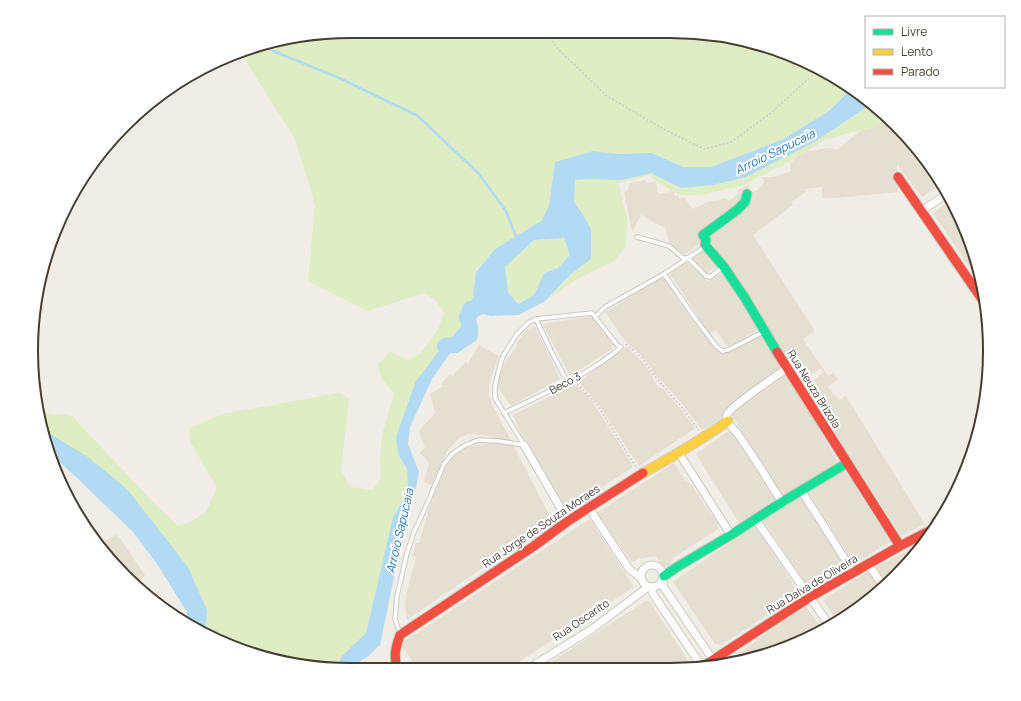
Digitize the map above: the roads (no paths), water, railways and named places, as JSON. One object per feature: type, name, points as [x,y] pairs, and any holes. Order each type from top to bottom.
[{"type":"street","points":[[898,177],[977,293]]},
{"type":"street","points":[[706,246],[706,240],[702,235],[737,210],[745,202],[747,194]]},
{"type":"street","points":[[921,211],[943,197]]},
{"type":"street","name":"Rua Neuza Brizola","points":[[706,246],[724,267],[900,546]]},
{"type":"street","points":[[782,502],[728,421],[727,415],[730,410],[746,397],[787,368]]},
{"type":"street","name":"Rua Jorge de Souza Moraes","points":[[400,636],[534,546],[568,521],[641,474],[705,437],[728,421]]},
{"type":"street","points":[[524,445],[568,521]]},
{"type":"street","points":[[679,453],[731,536]]},
{"type":"street","points":[[650,587],[658,586],[663,578],[677,567],[731,536],[782,502],[847,463]]},
{"type":"street","points":[[802,490],[853,572]]},
{"type":"street","points":[[589,508],[629,569],[642,578],[643,582],[650,587],[653,594],[698,661]]},
{"type":"street","points":[[756,520],[827,621]]},
{"type":"street","name":"Rua Dalva de Oliveira","points":[[721,658],[810,596],[923,534]]},
{"type":"street","points":[[868,564],[880,582]]},
{"type":"street","points":[[642,578],[645,568],[652,565],[661,570],[663,586],[713,660]]},
{"type":"street","name":"Rua Oscarito","points":[[537,663],[592,629],[650,587]]},
{"type":"street","points":[[396,663],[395,649],[400,636]]},
{"type":"lane","points":[[637,237],[668,246],[683,258],[688,258],[706,276],[710,277],[724,267]]},
{"type":"lane","points":[[524,445],[495,398],[495,387],[503,356],[517,334],[528,324],[536,320],[592,313],[596,316],[605,307],[664,274],[706,246]]},
{"type":"lane","points":[[664,274],[716,346],[722,351],[728,350],[764,331]]},
{"type":"lane","name":"Beco 3","points":[[504,413],[568,383],[600,364],[622,347],[618,346],[596,316]]},
{"type":"lane","points":[[536,320],[550,351],[568,383]]},
{"type":"lane","points":[[400,636],[395,619],[400,581],[407,553],[414,532],[444,464],[453,453],[478,440],[524,445]]},
{"type":"water","points":[[847,93],[865,107],[816,141],[746,177],[713,185],[681,188],[651,173],[622,180],[575,180],[574,202],[591,229],[591,259],[570,275],[545,301],[519,315],[491,316],[482,314],[477,317],[460,346],[450,353],[432,379],[410,427],[408,444],[419,472],[416,488],[406,519],[380,645],[367,657],[357,663],[339,662],[341,657],[366,633],[393,517],[408,492],[407,469],[398,454],[396,437],[416,381],[442,347],[451,339],[462,325],[466,311],[473,297],[476,272],[495,249],[541,221],[549,206],[555,162],[593,151],[619,154],[652,153],[683,167],[711,167],[784,139],[830,110]],"holes":[[[564,238],[570,255],[558,268],[544,273],[534,295],[518,304],[508,292],[505,267],[534,240]]]},
{"type":"water","points":[[50,434],[88,457],[127,489],[188,567],[207,610],[205,627],[187,616],[187,612],[157,564],[133,532],[59,461]]},
{"type":"waterway","points":[[269,49],[337,77],[418,116],[479,174],[506,211],[517,239]]},
{"type":"waterway","name":"Arroio Sapucaia","points":[[445,346],[455,345],[470,335],[470,327],[467,317],[470,309]]}]
